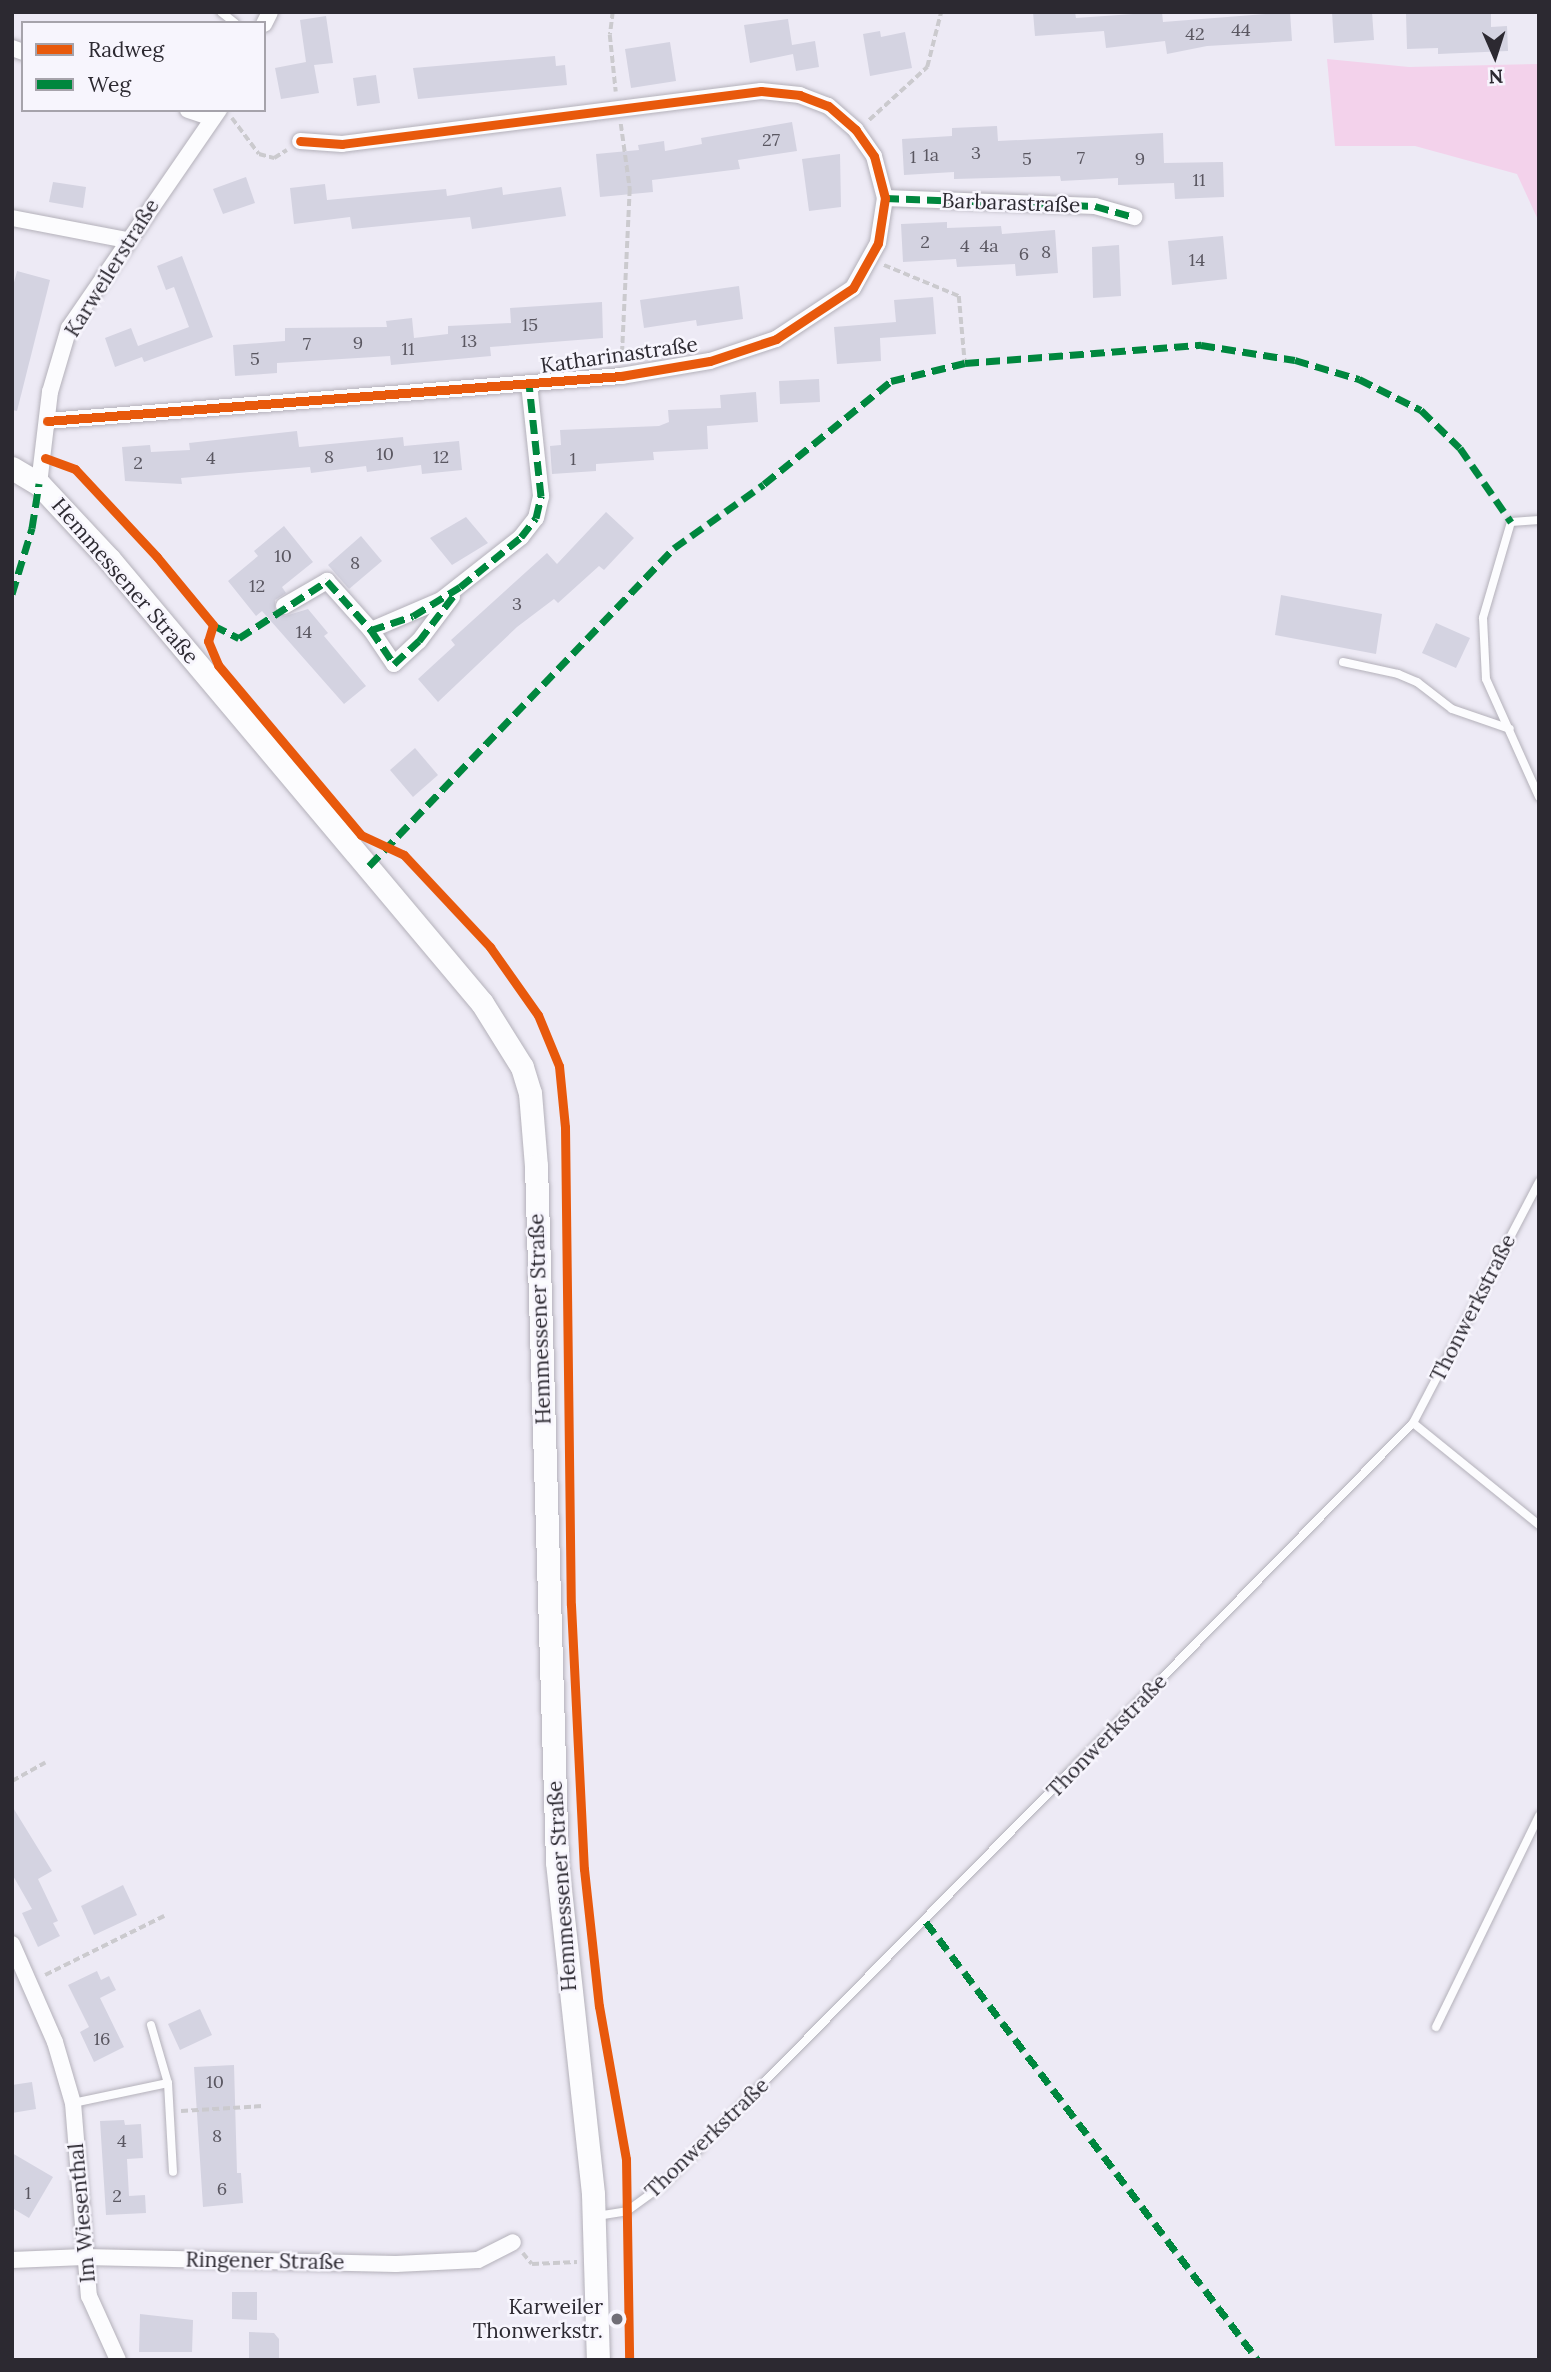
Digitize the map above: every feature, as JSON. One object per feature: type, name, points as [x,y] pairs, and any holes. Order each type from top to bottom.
[{"type":"main road","name":"Hemmessener Straße","points":[[12,468],[39,484],[109,559],[482,1003],[522,1067],[532,1107],[536,1166],[557,1862],[594,2216],[598,2360]]},
{"type":"street","name":"Katharinastraße","points":[[47,421],[621,376],[709,361],[776,339],[853,288],[872,258],[886,198],[874,156],[856,130],[828,106],[800,95],[761,91],[342,144],[300,141]]},
{"type":"street","name":"Karweilerstraße","points":[[39,484],[50,392],[69,328],[125,240],[217,114]]},
{"type":"street","name":"Barbarastraße","points":[[886,198],[1094,206],[1134,217]]},
{"type":"street","points":[[12,218],[125,240]]},
{"type":"street","points":[[372,630],[413,616],[460,587],[521,537],[536,518],[541,496],[529,384]]},
{"type":"street","points":[[284,606],[327,581],[372,630],[394,664],[419,641],[460,587]]},
{"type":"street","name":"Im Wiesenthal","points":[[14,1949],[55,2042],[73,2103],[89,2296],[118,2360]]},
{"type":"street","name":"Ringener Straße","points":[[12,2260],[84,2257],[396,2264],[478,2260],[513,2242]]},
{"type":"lane","points":[[1539,520],[1511,522],[1483,618],[1486,679],[1539,797]]},
{"type":"lane","points":[[1343,662],[1398,674],[1452,709],[1510,729]]},
{"type":"lane","name":"Thonwerkstraße","points":[[594,2216],[626,2211],[664,2184],[1413,1423],[1539,1182]]},
{"type":"lane","points":[[1413,1423],[1539,1525]]},
{"type":"lane","points":[[1436,2027],[1539,1816]]},
{"type":"lane","points":[[151,2025],[168,2083],[173,2172]]},
{"type":"lane","points":[[73,2103],[168,2083]]},
{"type":"path","points":[[613,12],[610,36],[615,75]]},
{"type":"path","points":[[880,111],[927,66],[941,12]]},
{"type":"path","points":[[217,114],[237,120],[259,154],[274,158],[300,141]]},
{"type":"path","points":[[621,376],[630,189],[623,135]]},
{"type":"path","points":[[872,258],[959,296],[965,363]]},
{"type":"path","points":[[12,1781],[45,1763]]},
{"type":"path","points":[[30,1982],[164,1916]]},
{"type":"path","points":[[168,2111],[263,2106]]},
{"type":"path","points":[[513,2242],[532,2264],[594,2261]]},
{"type":"shaded area","points":[[1327,59],[1409,67],[1539,64],[1539,222],[1517,174],[1415,146],[1335,146]]},
{"type":"building","points":[[1033,12],[1075,12],[1076,18],[1162,12],[1163,22],[1290,12],[1292,41],[1207,46],[1167,54],[1165,41],[1106,48],[1104,31],[1035,36]]},
{"type":"building","points":[[1332,12],[1372,12],[1374,40],[1334,43]]},
{"type":"building","points":[[1491,12],[1491,27],[1507,26],[1508,51],[1438,54],[1438,48],[1407,49],[1406,13]]},
{"type":"building","points":[[326,16],[333,63],[314,65],[319,93],[281,99],[275,68],[306,62],[300,20]]},
{"type":"building","points":[[788,19],[792,45],[815,41],[819,67],[796,71],[793,54],[750,63],[744,25]]},
{"type":"building","points":[[880,31],[881,37],[905,32],[912,68],[870,76],[863,34]]},
{"type":"building","points":[[670,42],[676,81],[631,88],[625,49]]},
{"type":"building","points":[[555,56],[556,66],[565,65],[567,85],[418,99],[413,68]]},
{"type":"building","points":[[376,75],[380,103],[357,106],[353,78]]},
{"type":"building","points":[[792,122],[797,151],[738,160],[740,169],[652,180],[653,192],[600,197],[596,154],[639,150],[638,145],[664,141],[665,151],[702,144],[701,138]]},
{"type":"building","points":[[997,126],[998,141],[1163,133],[1164,163],[1223,162],[1224,197],[1175,199],[1174,183],[1118,185],[1118,178],[1061,181],[1060,176],[954,179],[954,172],[904,175],[902,139],[952,136],[952,128]]},
{"type":"building","points":[[840,154],[841,207],[809,211],[802,159]]},
{"type":"building","points":[[246,177],[255,203],[223,214],[213,189]]},
{"type":"building","points":[[53,182],[86,187],[83,208],[49,202]]},
{"type":"building","points":[[325,184],[327,200],[446,189],[447,196],[502,187],[503,195],[561,187],[566,216],[472,229],[470,217],[352,229],[350,217],[294,224],[290,188]]},
{"type":"building","points":[[947,222],[947,228],[1001,226],[1002,234],[1055,230],[1058,273],[1016,276],[1015,264],[957,267],[956,259],[903,262],[901,224]]},
{"type":"building","points":[[1223,236],[1227,279],[1172,285],[1168,241]]},
{"type":"building","points":[[1119,245],[1121,296],[1093,298],[1092,247]]},
{"type":"building","points":[[182,256],[213,337],[144,362],[142,357],[115,367],[105,338],[131,328],[138,346],[189,327],[174,287],[166,290],[157,266]]},
{"type":"building","points":[[17,271],[50,280],[17,411],[12,410],[12,290]]},
{"type":"building","points":[[739,286],[743,319],[697,326],[696,320],[644,328],[640,300]]},
{"type":"building","points":[[933,297],[936,334],[880,338],[881,361],[837,364],[834,327],[896,322],[894,300]]},
{"type":"building","points":[[602,302],[603,338],[490,347],[491,356],[391,365],[390,356],[277,363],[277,373],[235,376],[233,345],[285,341],[285,328],[387,327],[386,321],[412,318],[414,338],[448,334],[448,326],[511,323],[510,308]]},
{"type":"building","points":[[819,379],[820,402],[780,404],[779,381]]},
{"type":"building","points":[[756,392],[758,422],[707,426],[708,449],[653,452],[654,460],[596,464],[596,471],[552,474],[550,446],[561,445],[560,430],[659,426],[669,422],[668,410],[721,408],[720,395]]},
{"type":"building","points":[[297,431],[299,447],[403,437],[404,446],[459,441],[462,470],[422,474],[421,465],[367,472],[366,466],[311,473],[310,467],[181,478],[182,484],[125,481],[122,447],[150,445],[151,452],[190,450],[189,443]]},
{"type":"building","points":[[606,512],[634,538],[604,570],[599,566],[558,603],[554,599],[517,627],[438,702],[418,679],[455,645],[451,640],[547,553],[557,564]]},
{"type":"building","points":[[466,517],[488,543],[452,565],[430,538]]},
{"type":"building","points":[[284,526],[313,562],[282,587],[286,593],[275,600],[275,611],[285,616],[308,609],[328,633],[324,636],[366,686],[344,704],[262,611],[256,616],[228,581],[258,556],[254,551]]},
{"type":"building","points":[[361,536],[382,561],[349,589],[328,565]]},
{"type":"building","points":[[1281,595],[1382,614],[1376,654],[1275,635]]},
{"type":"building","points":[[1436,623],[1470,638],[1456,668],[1422,653]]},
{"type":"building","points":[[415,748],[438,775],[413,797],[390,770]]},
{"type":"building","points":[[12,1806],[52,1871],[38,1879],[58,1921],[53,1923],[60,1936],[38,1947],[22,1913],[32,1909],[12,1874]]},
{"type":"building","points":[[123,1885],[137,1915],[94,1935],[81,1906]]},
{"type":"building","points":[[97,1971],[101,1980],[109,1976],[116,1990],[100,1998],[124,2047],[94,2062],[80,2032],[89,2027],[68,1985]]},
{"type":"building","points":[[200,2009],[212,2035],[180,2050],[168,2024]]},
{"type":"building","points":[[234,2065],[237,2173],[241,2173],[243,2203],[203,2207],[194,2067]]},
{"type":"building","points":[[32,2082],[36,2109],[12,2113],[12,2085]]},
{"type":"building","points":[[124,2120],[125,2125],[141,2124],[143,2158],[127,2159],[129,2196],[145,2195],[146,2213],[106,2215],[100,2121]]},
{"type":"building","points":[[12,2153],[53,2177],[29,2218],[12,2208]]},
{"type":"building","points":[[232,2292],[257,2292],[257,2320],[232,2319]]},
{"type":"building","points":[[140,2314],[193,2320],[192,2352],[139,2352]]},
{"type":"building","points":[[249,2332],[274,2333],[279,2339],[279,2360],[249,2360]]},
{"type":"marked path","points":[[885,198],[1095,206],[1134,217]]},
{"type":"marked path","points":[[369,866],[674,548],[764,484],[891,381],[965,363],[1201,345],[1295,360],[1359,379],[1421,410],[1460,448],[1511,522]]},
{"type":"marked path","points":[[213,625],[239,638],[327,581],[371,630],[413,616],[460,587],[521,537],[536,518],[541,496],[529,384]]},
{"type":"marked path","points":[[12,594],[32,528],[39,484]]},
{"type":"marked path","points":[[371,630],[394,664],[419,641],[454,595]]},
{"type":"marked path","points":[[926,1922],[1258,2360]]},
{"type":"cycle path","points":[[47,421],[621,376],[710,361],[776,339],[853,288],[878,243],[885,198],[874,156],[856,130],[828,106],[800,95],[761,91],[342,144],[300,141]]},
{"type":"cycle path","points":[[45,458],[75,469],[157,557],[213,625],[208,641],[218,665],[361,835],[404,855],[490,947],[538,1015],[559,1066],[565,1127],[571,1605],[584,1869],[599,2006],[626,2159],[629,2360]]},
{"type":"place","name":"Karweiler Thonwerkstr.","points":[[617,2319]]}]
